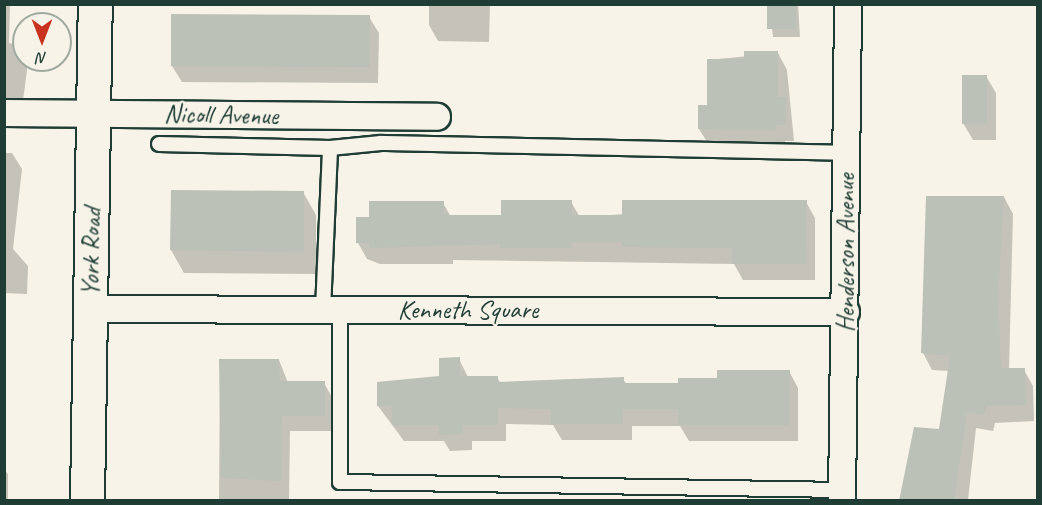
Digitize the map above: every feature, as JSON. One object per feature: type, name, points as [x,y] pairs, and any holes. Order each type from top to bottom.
[{"type":"main road","name":"York Road","points":[[87,501],[95,4]]},
{"type":"street","name":"Henderson Avenue","points":[[842,495],[848,4]]},
{"type":"street","name":"Nicoll Avenue","points":[[4,113],[438,117]]},
{"type":"street","name":"Kenneth Square","points":[[90,309],[846,312]]},
{"type":"lane","points":[[159,144],[330,148],[381,143],[847,153]]},
{"type":"lane","points":[[330,148],[331,310],[340,482],[842,495]]},
{"type":"building","points":[[767,4],[796,4],[796,29],[767,29]]},
{"type":"building","points":[[171,14],[370,15],[369,67],[171,66]]},
{"type":"building","points":[[744,51],[778,51],[778,97],[786,97],[785,125],[776,125],[776,130],[698,129],[698,105],[707,105],[707,59],[744,59]]},
{"type":"building","points":[[962,75],[987,75],[987,124],[962,124]]},
{"type":"building","points":[[171,190],[304,191],[304,252],[170,250]]},
{"type":"building","points":[[926,196],[1004,196],[998,296],[1001,368],[1025,368],[1026,405],[986,406],[984,415],[967,412],[954,501],[899,501],[914,427],[939,429],[950,356],[921,353]]},
{"type":"building","points":[[501,200],[572,200],[572,215],[622,215],[622,200],[807,200],[806,264],[732,264],[732,248],[622,247],[622,242],[571,242],[571,248],[500,248],[500,244],[369,248],[369,243],[356,243],[356,217],[369,217],[369,201],[444,201],[444,215],[501,215]]},
{"type":"building","points":[[460,357],[460,376],[498,376],[498,382],[624,377],[624,383],[678,383],[678,378],[717,378],[717,370],[790,370],[789,425],[678,425],[678,409],[623,409],[623,424],[551,424],[551,409],[498,408],[498,425],[463,425],[463,434],[439,435],[439,425],[392,425],[392,406],[377,406],[377,382],[439,376],[439,358]]},
{"type":"building","points":[[219,359],[279,359],[280,381],[325,381],[325,416],[282,416],[281,481],[221,478]]}]
